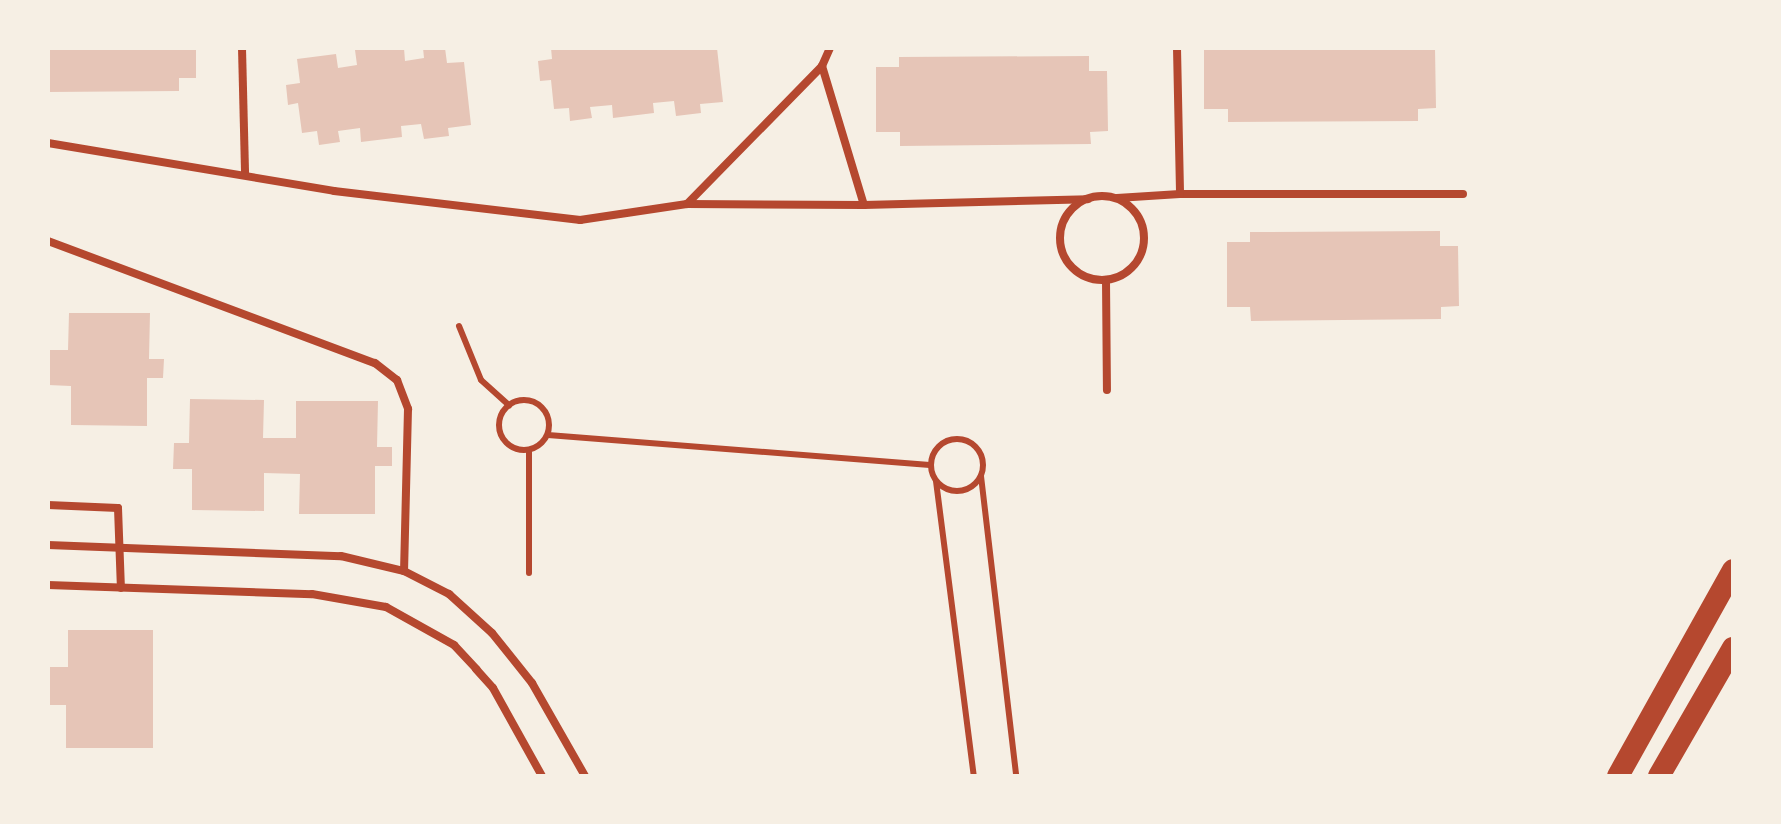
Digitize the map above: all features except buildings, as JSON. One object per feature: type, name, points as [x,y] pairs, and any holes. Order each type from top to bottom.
[{"type":"highway","points":[[1618,776],[1733,570]]},
{"type":"highway","points":[[1659,776],[1733,648]]},
{"type":"street","points":[[242,48],[245,175]]},
{"type":"street","points":[[687,204],[822,66],[830,48]]},
{"type":"street","points":[[1177,48],[1180,194]]},
{"type":"street","points":[[822,66],[864,205]]},
{"type":"street","points":[[48,143],[245,175],[580,220],[687,204],[864,205],[1180,194],[1463,194]]},
{"type":"street","points":[[1088,199],[1066,216],[1060,241],[1063,255],[1080,275],[1106,281],[1131,270],[1145,245],[1139,217],[1117,198]]},
{"type":"street","points":[[48,241],[375,363],[397,380],[408,409],[404,571]]},
{"type":"street","points":[[1106,281],[1107,390]]},
{"type":"street","points":[[48,505],[118,508],[121,588]]},
{"type":"street","points":[[48,545],[341,556],[404,571],[449,594],[500,642],[532,683],[585,776]]},
{"type":"street","points":[[48,585],[312,594],[386,607],[454,645],[493,688],[542,776]]},
{"type":"lane","points":[[459,326],[481,380],[509,405]]},
{"type":"lane","points":[[548,435],[549,419],[540,405],[525,400],[509,405],[500,419],[501,435],[512,447],[529,450],[548,435],[930,465]]},
{"type":"lane","points":[[974,776],[936,481],[930,465],[936,448],[959,438],[980,451],[1016,776]]},
{"type":"lane","points":[[529,450],[529,573]]},
{"type":"lane","points":[[936,481],[960,491],[981,476]]}]
